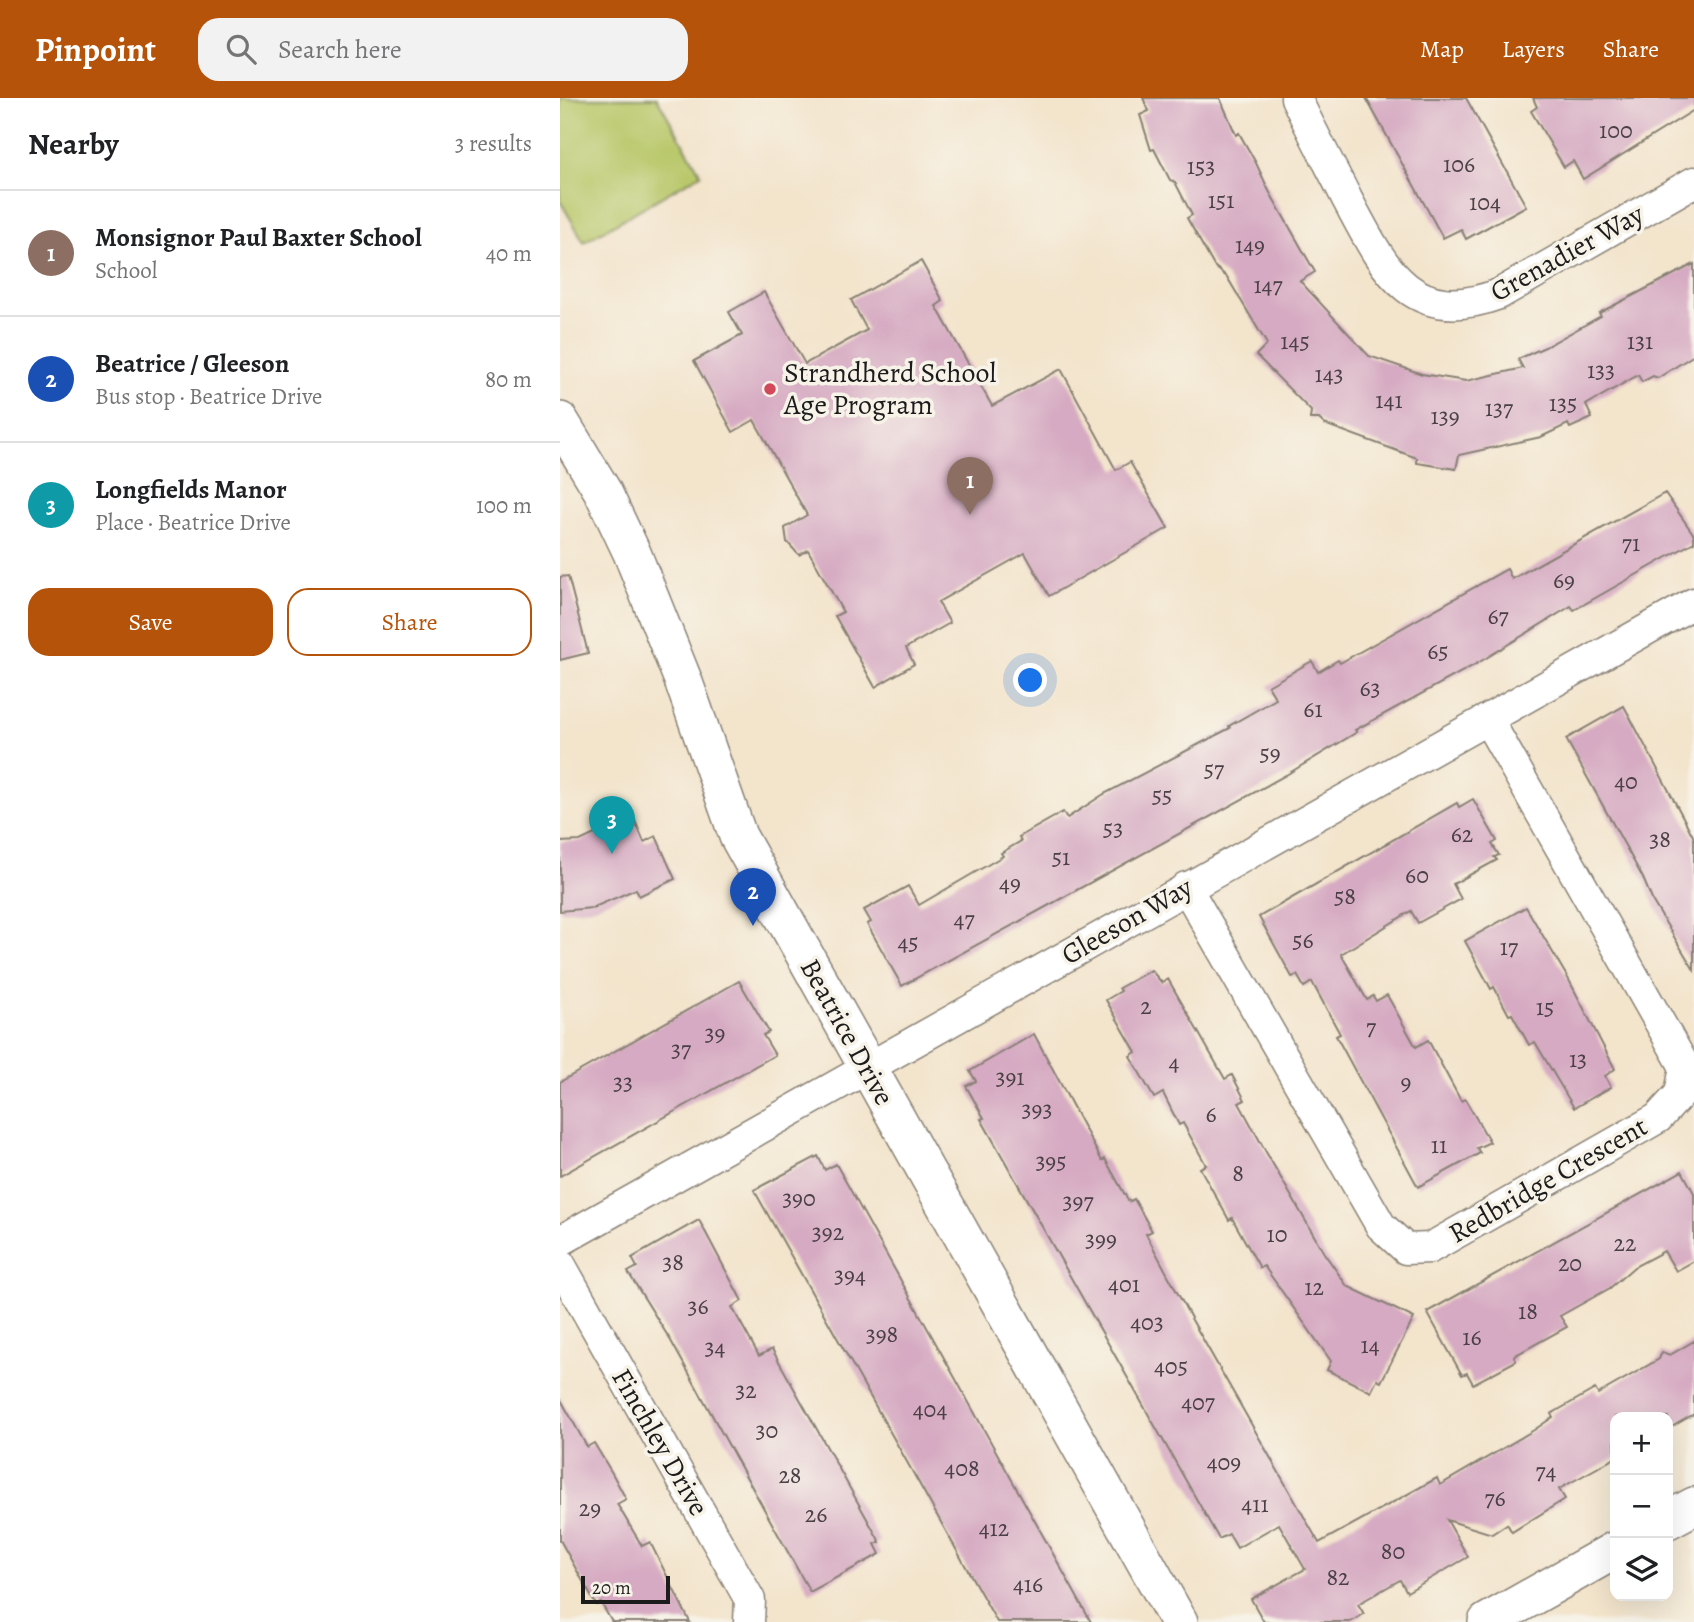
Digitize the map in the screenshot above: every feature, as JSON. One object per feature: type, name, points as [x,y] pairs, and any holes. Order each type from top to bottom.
[{"type":"street","name":"Grenadier Way","points":[[1296,98],[1382,264],[1414,293],[1434,302],[1478,302],[1499,294],[1694,182]]},
{"type":"street","name":"Beatrice Drive","points":[[560,421],[603,492],[632,553],[683,680],[738,836],[1179,1622]]},
{"type":"street","name":"Gleeson Way","points":[[560,1241],[1694,603]]},
{"type":"street","name":"Redbridge Crescent","points":[[1186,887],[1381,1226],[1406,1250],[1430,1248],[1658,1118],[1680,1094],[1685,1067],[1488,720]]},
{"type":"street","name":"Finchley Drive","points":[[560,1264],[750,1600],[749,1622]]},
{"type":"street","points":[[1673,1517],[1694,1506]]},
{"type":"street","points":[[1487,1622],[1610,1553]]},
{"type":"green space","points":[[560,98],[657,98],[701,174],[584,242],[560,201]]},
{"type":"building","points":[[1143,98],[1220,98],[1236,135],[1239,133],[1315,272],[1300,281],[1369,356],[1422,374],[1466,381],[1523,368],[1518,359],[1545,347],[1601,316],[1599,313],[1694,264],[1694,355],[1658,378],[1653,376],[1642,382],[1638,375],[1586,405],[1592,418],[1570,428],[1568,424],[1541,437],[1459,455],[1456,469],[1417,463],[1417,458],[1324,424],[1319,419],[1310,419],[1311,411],[1256,355],[1267,344],[1227,277],[1214,266],[1187,218],[1192,215],[1175,182],[1170,180],[1154,149],[1151,150],[1140,115],[1149,111]]},
{"type":"building","points":[[1366,98],[1466,98],[1526,206],[1466,239],[1461,229],[1443,238]]},
{"type":"building","points":[[1533,98],[1694,98],[1694,110],[1583,179],[1573,161],[1564,167],[1531,111],[1537,107]]},
{"type":"building","points":[[921,261],[943,301],[936,306],[992,406],[1061,369],[1116,470],[1130,462],[1168,528],[1049,596],[1025,553],[938,602],[950,623],[906,648],[914,664],[875,687],[835,616],[843,612],[808,550],[799,555],[787,542],[785,528],[807,515],[754,420],[733,432],[694,361],[742,335],[729,312],[764,292],[805,364],[867,330],[851,300]]},
{"type":"building","points":[[1665,493],[1694,535],[1694,542],[1574,610],[1571,606],[1478,663],[1355,730],[1357,732],[1286,775],[902,986],[867,924],[871,922],[864,910],[908,886],[919,905],[1003,856],[1001,853],[1021,841],[1019,837],[1063,812],[1067,818],[1104,794],[1230,728],[1229,726],[1276,699],[1268,686],[1312,661],[1318,672],[1338,660],[1340,663],[1507,569],[1512,579]]},
{"type":"building","points":[[568,576],[588,653],[560,660],[560,577]]},
{"type":"building","points":[[1624,706],[1694,838],[1694,970],[1653,902],[1643,878],[1566,739]]},
{"type":"building","points":[[1473,799],[1497,841],[1492,844],[1499,855],[1494,857],[1497,860],[1453,884],[1461,899],[1418,923],[1411,911],[1341,954],[1367,1000],[1373,996],[1376,1001],[1387,995],[1416,1047],[1428,1040],[1461,1101],[1465,1099],[1490,1142],[1477,1148],[1480,1153],[1418,1187],[1336,1036],[1340,1034],[1312,982],[1304,987],[1297,975],[1292,977],[1259,917],[1457,803],[1459,807]]},
{"type":"building","points":[[633,816],[644,842],[656,836],[675,879],[639,896],[636,889],[592,908],[560,911],[560,842],[580,841]]},
{"type":"building","points":[[1526,907],[1569,980],[1615,1069],[1605,1076],[1611,1087],[1574,1108],[1535,1042],[1529,1045],[1494,987],[1491,989],[1465,941]]},
{"type":"building","points":[[1151,970],[1162,983],[1168,979],[1225,1079],[1232,1075],[1245,1100],[1239,1103],[1324,1253],[1347,1286],[1414,1318],[1381,1382],[1377,1380],[1371,1392],[1327,1370],[1331,1361],[1264,1266],[1260,1268],[1232,1218],[1229,1220],[1200,1168],[1206,1165],[1183,1123],[1179,1125],[1163,1093],[1154,1098],[1130,1056],[1136,1052],[1106,1000],[1121,991],[1119,988]]},
{"type":"building","points":[[739,981],[769,1032],[763,1035],[775,1055],[560,1176],[560,1082]]},
{"type":"building","points":[[1034,1034],[1102,1161],[1105,1159],[1129,1202],[1134,1199],[1152,1231],[1146,1234],[1192,1320],[1319,1543],[1437,1478],[1440,1485],[1534,1430],[1553,1417],[1551,1414],[1595,1389],[1598,1394],[1659,1359],[1662,1352],[1670,1355],[1694,1341],[1694,1414],[1673,1426],[1673,1412],[1610,1412],[1610,1461],[1559,1489],[1565,1499],[1512,1532],[1507,1524],[1492,1534],[1447,1520],[1468,1557],[1407,1592],[1400,1580],[1358,1604],[1364,1614],[1350,1622],[1264,1622],[1251,1599],[1305,1569],[1279,1524],[1237,1548],[1229,1534],[1219,1539],[981,1119],[984,1118],[966,1086],[976,1081],[970,1071]]},
{"type":"building","points":[[818,1156],[825,1170],[836,1164],[1091,1622],[997,1622],[754,1190]]},
{"type":"building","points":[[1682,1171],[1694,1193],[1694,1261],[1676,1271],[1664,1251],[1634,1267],[1610,1288],[1560,1316],[1567,1327],[1514,1356],[1516,1361],[1473,1384],[1467,1373],[1462,1375],[1427,1312]]},
{"type":"building","points":[[699,1220],[742,1301],[732,1307],[759,1356],[772,1349],[880,1542],[875,1544],[880,1554],[810,1592],[671,1341],[628,1272],[637,1267],[632,1258]]},
{"type":"building","points":[[560,1398],[587,1447],[594,1443],[612,1473],[626,1499],[617,1504],[642,1546],[650,1542],[690,1622],[612,1622],[601,1603],[596,1605],[560,1540]]},
{"type":"place","name":"Strandherd School Age Program","points":[[770,389]]},
{"type":"place","name":"Monsignor Paul Baxter School","points":[[970,515]]},
{"type":"place","name":"Longfields Manor","points":[[612,854]]},
{"type":"place","name":"Beatrice / Gleeson","points":[[753,926]]}]
